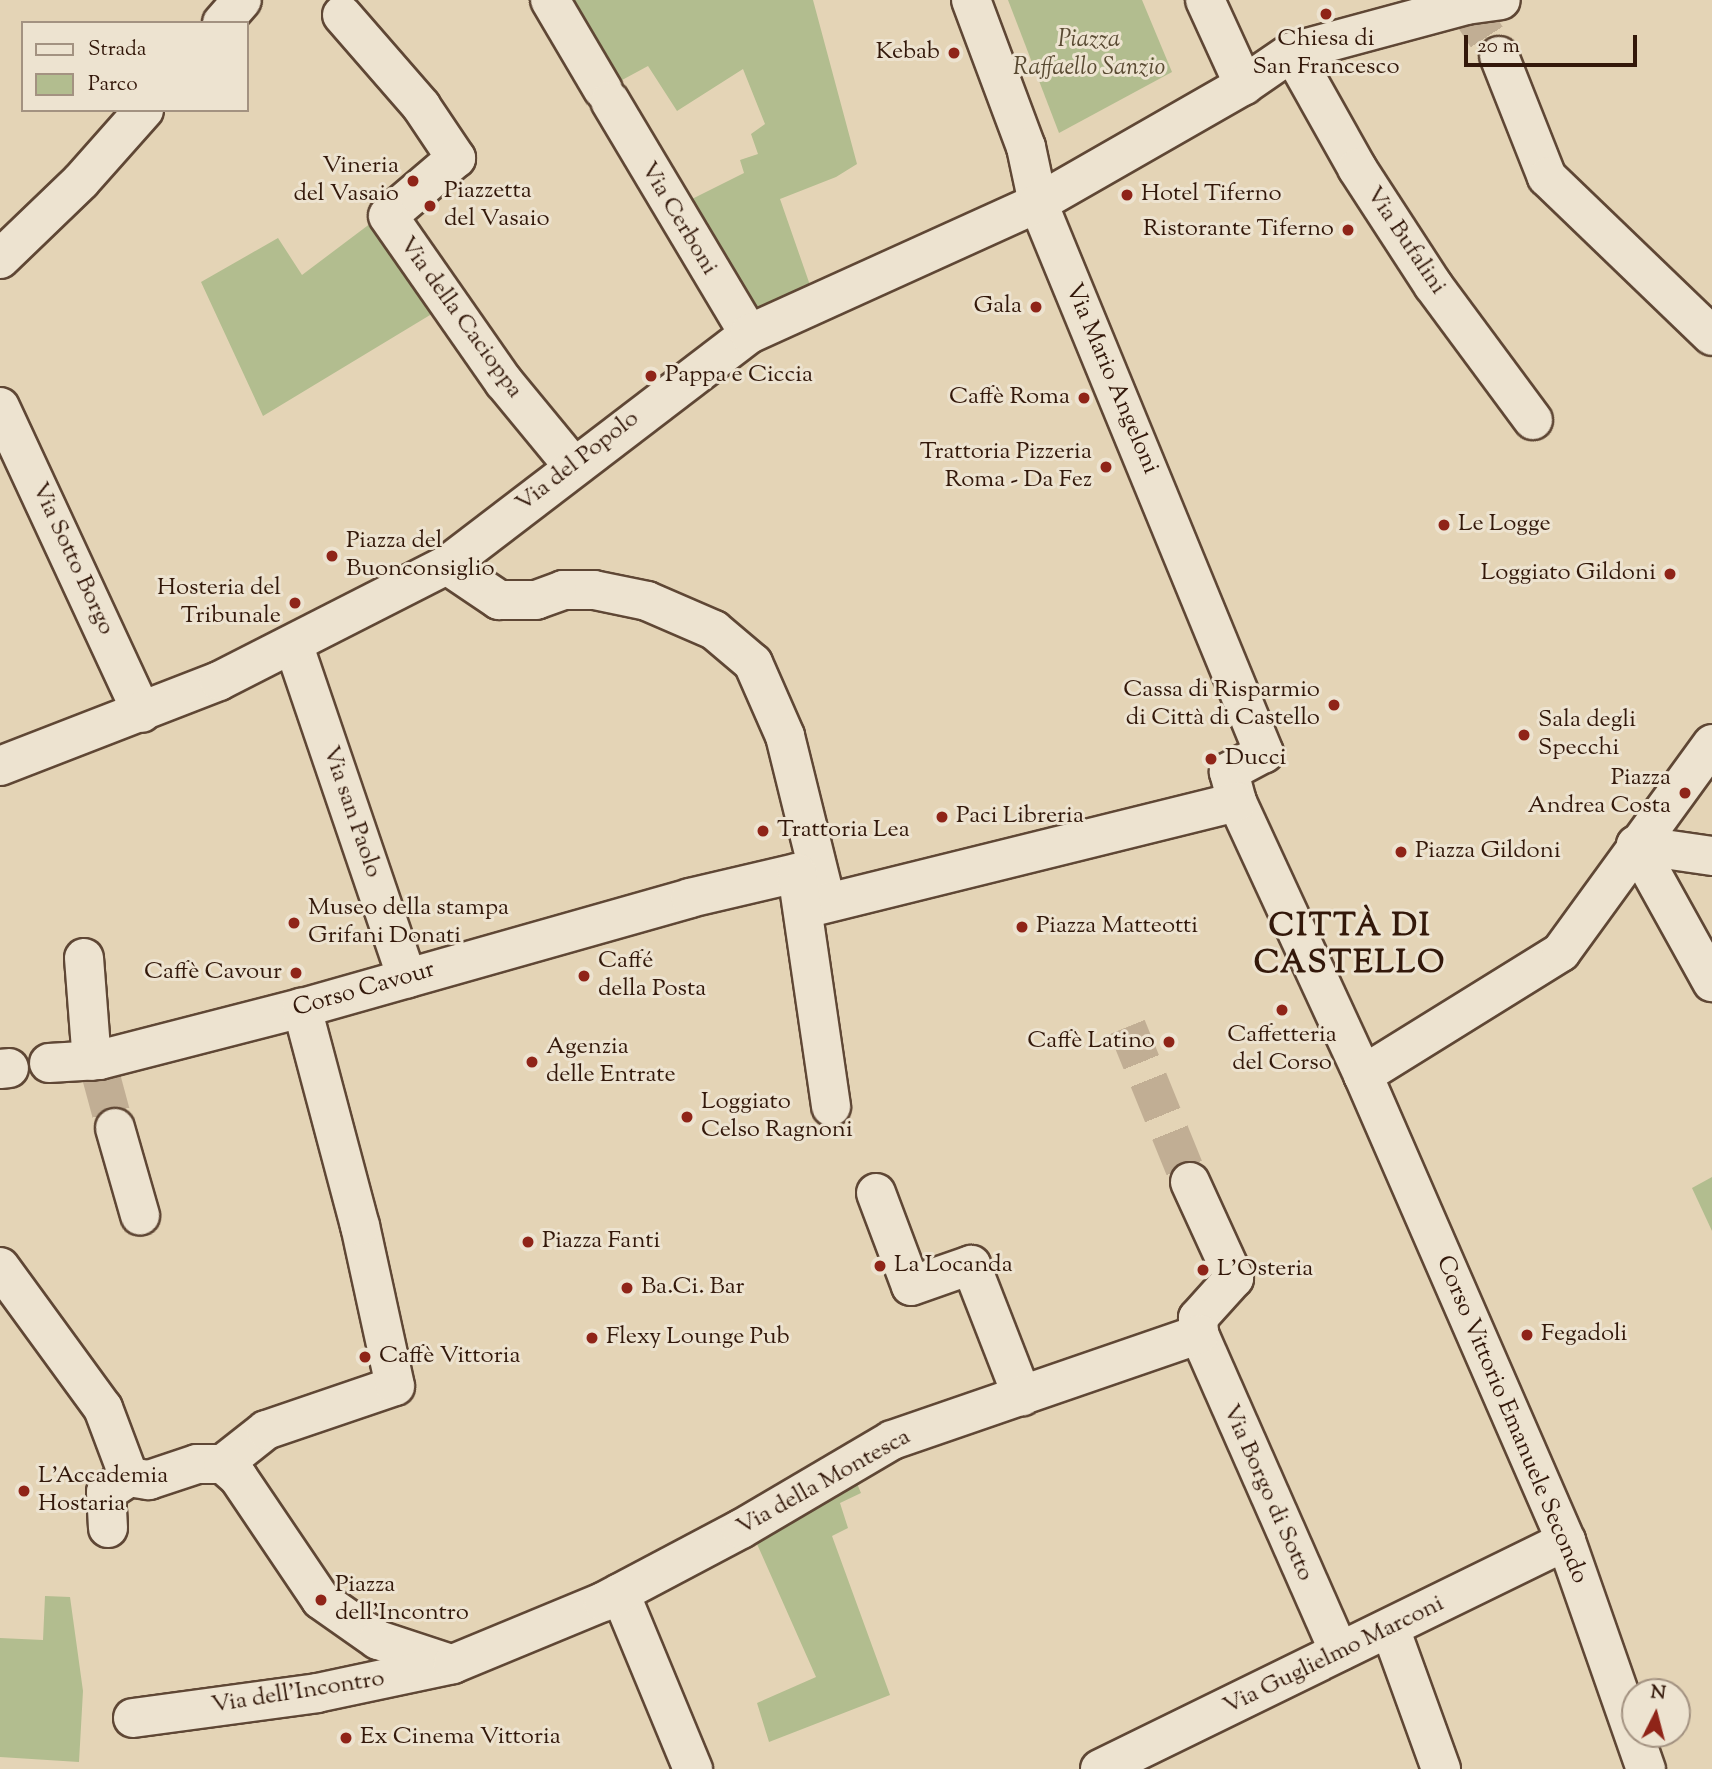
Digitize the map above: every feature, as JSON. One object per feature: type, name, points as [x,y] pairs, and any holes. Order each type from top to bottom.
[{"type":"street","points":[[224,21],[242,0]]},
{"type":"street","name":"Via Cerboni","points":[[550,0],[749,334]]},
{"type":"street","name":"Via Mario Angeloni","points":[[971,0],[1026,147],[1038,204],[1264,753]]},
{"type":"street","points":[[1205,0],[1244,85]]},
{"type":"street","points":[[1038,204],[1244,85],[1292,52],[1466,5],[1501,0]]},
{"type":"street","name":"Via della Cacioppa","points":[[342,15],[421,106],[456,158],[388,216],[504,383],[574,467]]},
{"type":"street","name":"Via Bufalini","points":[[1292,52],[1357,168],[1433,285],[1532,420]]},
{"type":"street","points":[[1499,56],[1547,177],[1712,336]]},
{"type":"street","points":[[0,259],[81,181],[142,112]]},
{"type":"street","name":"Via del Popolo","points":[[0,766],[142,713],[294,646],[447,565],[749,334],[1038,204]]},
{"type":"street","name":"Via Sotto Borgo","points":[[0,407],[142,713]]},
{"type":"street","points":[[447,565],[499,600],[536,600],[563,590],[594,590],[647,601],[714,630],[752,663],[785,737],[815,906],[831,1107]]},
{"type":"street","name":"Via san Paolo","points":[[294,646],[407,978]]},
{"type":"street","points":[[1363,1075],[1562,952],[1636,845],[1712,744]]},
{"type":"street","name":"Corso Vittorio Emanuele Secondo","points":[[1264,753],[1229,772],[1237,802],[1363,1075],[1566,1541],[1646,1769]]},
{"type":"street","points":[[815,906],[1237,802]]},
{"type":"street","points":[[1636,845],[1712,856]]},
{"type":"street","points":[[1636,845],[1712,982]]},
{"type":"street","name":"Corso Cavour","points":[[49,1063],[97,1066],[758,880],[797,873],[815,906]]},
{"type":"street","points":[[84,958],[97,1066]]},
{"type":"street","points":[[108,1528],[106,1492],[129,1477],[149,1480],[197,1464],[223,1464],[267,1430],[395,1386],[360,1226],[302,1008]]},
{"type":"street","points":[[115,1128],[140,1215]]},
{"type":"street","points":[[1190,1182],[1234,1278],[1198,1318],[1199,1334]]},
{"type":"street","points":[[876,1193],[911,1286],[971,1265],[1022,1396]]},
{"type":"street","points":[[0,1267],[103,1408],[129,1477]]},
{"type":"street","name":"Via della Montesca","points":[[457,1663],[620,1593],[892,1440],[1199,1334]]},
{"type":"street","name":"Via Borgo di Sotto","points":[[1199,1334],[1339,1651]]},
{"type":"street","points":[[223,1464],[238,1477],[321,1600],[378,1640],[457,1663]]},
{"type":"street","name":"Via Guglielmo Marconi","points":[[1100,1769],[1170,1755],[1339,1651],[1566,1541]]},
{"type":"street","points":[[620,1593],[693,1769]]},
{"type":"street","points":[[1390,1628],[1441,1769]]},
{"type":"street","name":"Via dell'Incontro","points":[[133,1718],[317,1693],[457,1663]]},
{"type":"green space","points":[[563,0],[813,0],[857,164],[836,177],[780,199],[811,288],[749,320],[678,206],[744,173],[740,160],[758,154],[751,134],[765,124],[743,69],[677,111],[648,66],[611,86]]},
{"type":"green space","name":"Piazza Raffaello Sanzio","points":[[1008,0],[1142,0],[1172,72],[1059,133]]},
{"type":"green space","points":[[379,217],[440,309],[263,416],[201,282],[278,238],[302,275]]},
{"type":"green space","points":[[1712,1177],[1712,1231],[1692,1188]]},
{"type":"green space","points":[[853,1474],[861,1493],[840,1503],[848,1528],[832,1536],[890,1695],[769,1742],[757,1703],[816,1677],[753,1535]]},
{"type":"green space","points":[[45,1596],[70,1597],[83,1691],[79,1762],[0,1757],[0,1638],[43,1640]]},
{"type":"tunnel","points":[[1466,5],[1499,56]]},
{"type":"tunnel","points":[[1127,1027],[1190,1182]]},
{"type":"tunnel","points":[[101,1076],[115,1128]]},
{"type":"place","name":"Chiesa di San Francesco","points":[[1326,14]]},
{"type":"place","name":"Kebab","points":[[954,53]]},
{"type":"place","name":"Vineria del Vasaio","points":[[413,181]]},
{"type":"place","name":"Hotel Tiferno","points":[[1127,195]]},
{"type":"place","name":"Piazzetta del Vasaio","points":[[430,206]]},
{"type":"place","name":"Ristorante Tiferno","points":[[1348,230]]},
{"type":"place","name":"Gala","points":[[1036,307]]},
{"type":"place","name":"Pappa e Ciccia","points":[[651,376]]},
{"type":"place","name":"Caffè Roma","points":[[1084,398]]},
{"type":"place","name":"Trattoria Pizzeria Roma - Da Fez","points":[[1106,467]]},
{"type":"place","name":"Le Logge","points":[[1444,525]]},
{"type":"place","name":"Piazza del Buonconsiglio","points":[[332,556]]},
{"type":"place","name":"Loggiato Gildoni","points":[[1670,574]]},
{"type":"place","name":"Hosteria del Tribunale","points":[[295,603]]},
{"type":"place","name":"Cassa di Risparmio di Città di Castello","points":[[1334,705]]},
{"type":"place","name":"Sala degli Specchi","points":[[1524,735]]},
{"type":"place","name":"Ducci","points":[[1211,759]]},
{"type":"place","name":"Piazza Andrea Costa","points":[[1685,793]]},
{"type":"place","name":"Paci Libreria","points":[[942,817]]},
{"type":"place","name":"Trattoria Lea","points":[[763,831]]},
{"type":"place","name":"Piazza Gildoni","points":[[1401,852]]},
{"type":"place","name":"Museo della stampa Grifani Donati","points":[[294,923]]},
{"type":"place","name":"Piazza Matteotti","points":[[1022,927]]},
{"type":"place","name":"Caffè Cavour","points":[[296,973]]},
{"type":"place","name":"Caffé della Posta","points":[[584,976]]},
{"type":"place","name":"Caffetteria del Corso","points":[[1282,1010]]},
{"type":"place","name":"Caffè Latino","points":[[1169,1042]]},
{"type":"place","name":"Agenzia delle Entrate","points":[[532,1062]]},
{"type":"place","name":"Loggiato Celso Ragnoni","points":[[687,1117]]},
{"type":"place","name":"Piazza Fanti","points":[[528,1242]]},
{"type":"place","name":"La Locanda","points":[[880,1266]]},
{"type":"place","name":"L'Osteria","points":[[1203,1270]]},
{"type":"place","name":"Ba.Ci. Bar","points":[[627,1288]]},
{"type":"place","name":"Fegadoli","points":[[1527,1335]]},
{"type":"place","name":"Flexy Lounge Pub","points":[[592,1338]]},
{"type":"place","name":"Caffè Vittoria","points":[[365,1357]]},
{"type":"place","name":"L'Accademia Hostaria","points":[[24,1491]]},
{"type":"place","name":"Piazza dell'Incontro","points":[[321,1600]]},
{"type":"place","name":"Ex Cinema Vittoria","points":[[346,1738]]},
{"type":"district","name":"CITTÀ DI CASTELLO","points":[[1350,946]]}]
